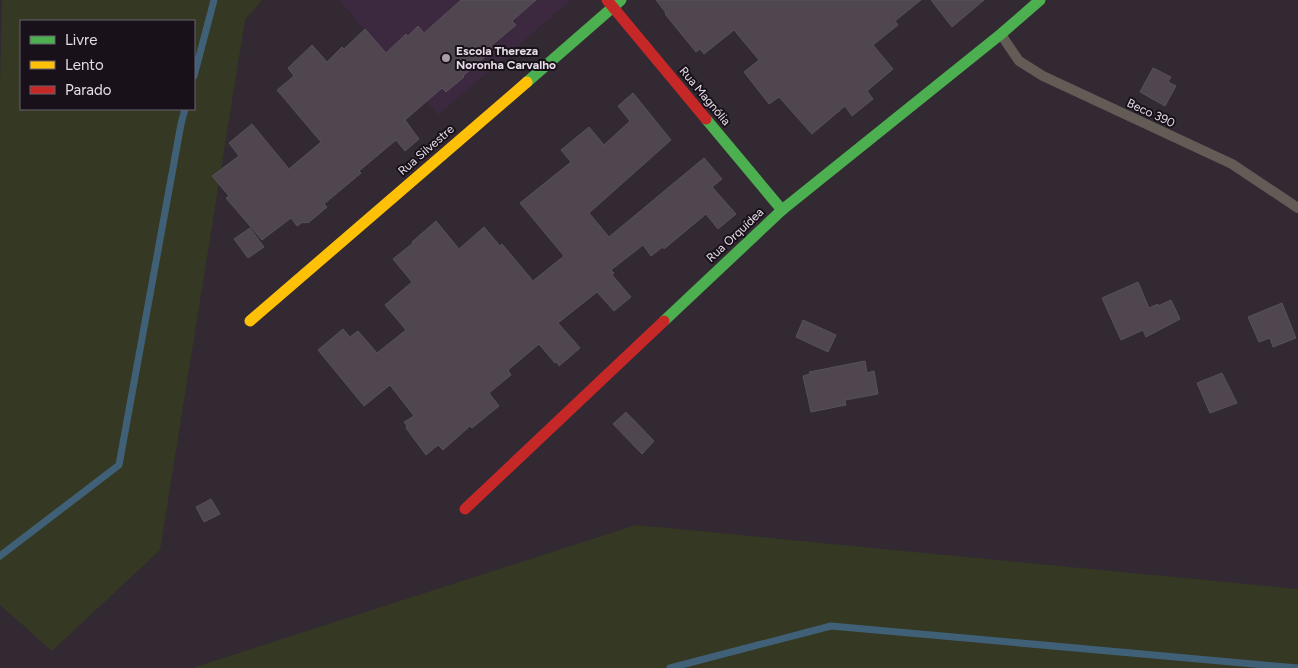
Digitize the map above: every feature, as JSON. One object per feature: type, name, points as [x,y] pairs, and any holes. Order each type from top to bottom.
[{"type":"street","name":"Rua Orquídea","points":[[464,509],[782,210],[1001,34],[1040,0]]},
{"type":"street","name":"Rua Magnólia","points":[[614,2],[782,210]]},
{"type":"street","name":"Rua Silvestre","points":[[250,321],[614,2]]},
{"type":"lane","name":"Beco 390","points":[[1001,34],[1019,61],[1043,76],[1232,164],[1298,208]]},
{"type":"shaded area","name":"Escola Thereza Noronha Carvalho","points":[[339,0],[571,0],[438,115]]},
{"type":"green space","points":[[2,0],[262,0],[245,20],[160,550],[52,651],[0,605],[0,86]]},
{"type":"green space","points":[[636,525],[1298,589],[1298,668],[192,668]]},
{"type":"building","points":[[461,0],[536,0],[512,21],[516,25],[491,46],[494,49],[464,77],[446,92],[442,88],[405,120],[419,139],[405,151],[396,140],[324,204],[327,207],[308,223],[303,222],[297,226],[291,218],[262,240],[226,198],[229,196],[212,176],[239,156],[229,143],[252,124],[289,169],[321,142],[277,90],[294,76],[288,68],[312,45],[327,62],[365,29],[386,53],[406,34],[408,36],[418,26],[424,33]]},
{"type":"building","points":[[656,0],[921,0],[895,21],[898,25],[873,45],[893,69],[867,91],[873,99],[852,116],[845,106],[812,134],[779,97],[769,104],[744,72],[759,60],[734,30],[704,54],[700,49],[696,52]]},
{"type":"building","points":[[931,0],[984,0],[952,27]]},
{"type":"building","points":[[1153,68],[1171,77],[1168,82],[1176,86],[1165,106],[1140,92]]},
{"type":"building","points":[[633,93],[671,140],[589,213],[609,237],[704,158],[722,179],[712,187],[736,214],[718,229],[706,214],[664,249],[663,247],[651,256],[643,245],[611,270],[614,273],[612,275],[631,297],[614,311],[597,292],[558,323],[580,348],[559,366],[539,344],[508,370],[511,375],[489,393],[499,406],[472,428],[470,426],[443,450],[438,445],[426,455],[406,428],[407,426],[404,422],[414,416],[390,385],[364,406],[318,350],[343,329],[350,337],[358,331],[377,353],[406,330],[385,305],[412,282],[393,259],[436,221],[459,249],[484,227],[500,246],[502,244],[533,281],[564,256],[520,203],[571,162],[561,150],[589,127],[604,145],[630,121],[618,106]]},
{"type":"building","points":[[250,228],[264,247],[248,258],[234,239]]},
{"type":"building","points":[[1138,282],[1149,308],[1171,300],[1180,319],[1146,337],[1143,330],[1121,340],[1102,298]]},
{"type":"building","points":[[1282,303],[1296,338],[1273,347],[1270,338],[1259,342],[1248,317]]},
{"type":"building","points":[[803,320],[836,335],[828,352],[796,337]]},
{"type":"building","points":[[865,361],[867,373],[874,371],[878,394],[845,400],[846,405],[811,412],[803,376],[810,374],[809,372]]},
{"type":"building","points":[[1222,373],[1237,403],[1210,413],[1197,383]]},
{"type":"building","points":[[626,412],[654,441],[642,454],[613,424]]},
{"type":"building","points":[[211,499],[220,514],[204,522],[196,507]]},
{"type":"waterway","points":[[195,72],[214,0]]},
{"type":"waterway","points":[[0,556],[119,465],[185,110]]},
{"type":"waterway","points":[[670,668],[831,626],[1298,668]]},
{"type":"traffic: fast","points":[[527,82],[621,0]]},
{"type":"traffic: fast","points":[[664,321],[782,210],[1001,34],[1040,0]]},
{"type":"traffic: fast","points":[[706,119],[782,210]]},
{"type":"traffic: slow","points":[[250,321],[527,82]]},
{"type":"traffic: jam","points":[[607,0],[706,119]]},
{"type":"traffic: jam","points":[[465,509],[664,321]]},
{"type":"place","name":"Escola Thereza Noronha Carvalho","points":[[446,58]]}]
